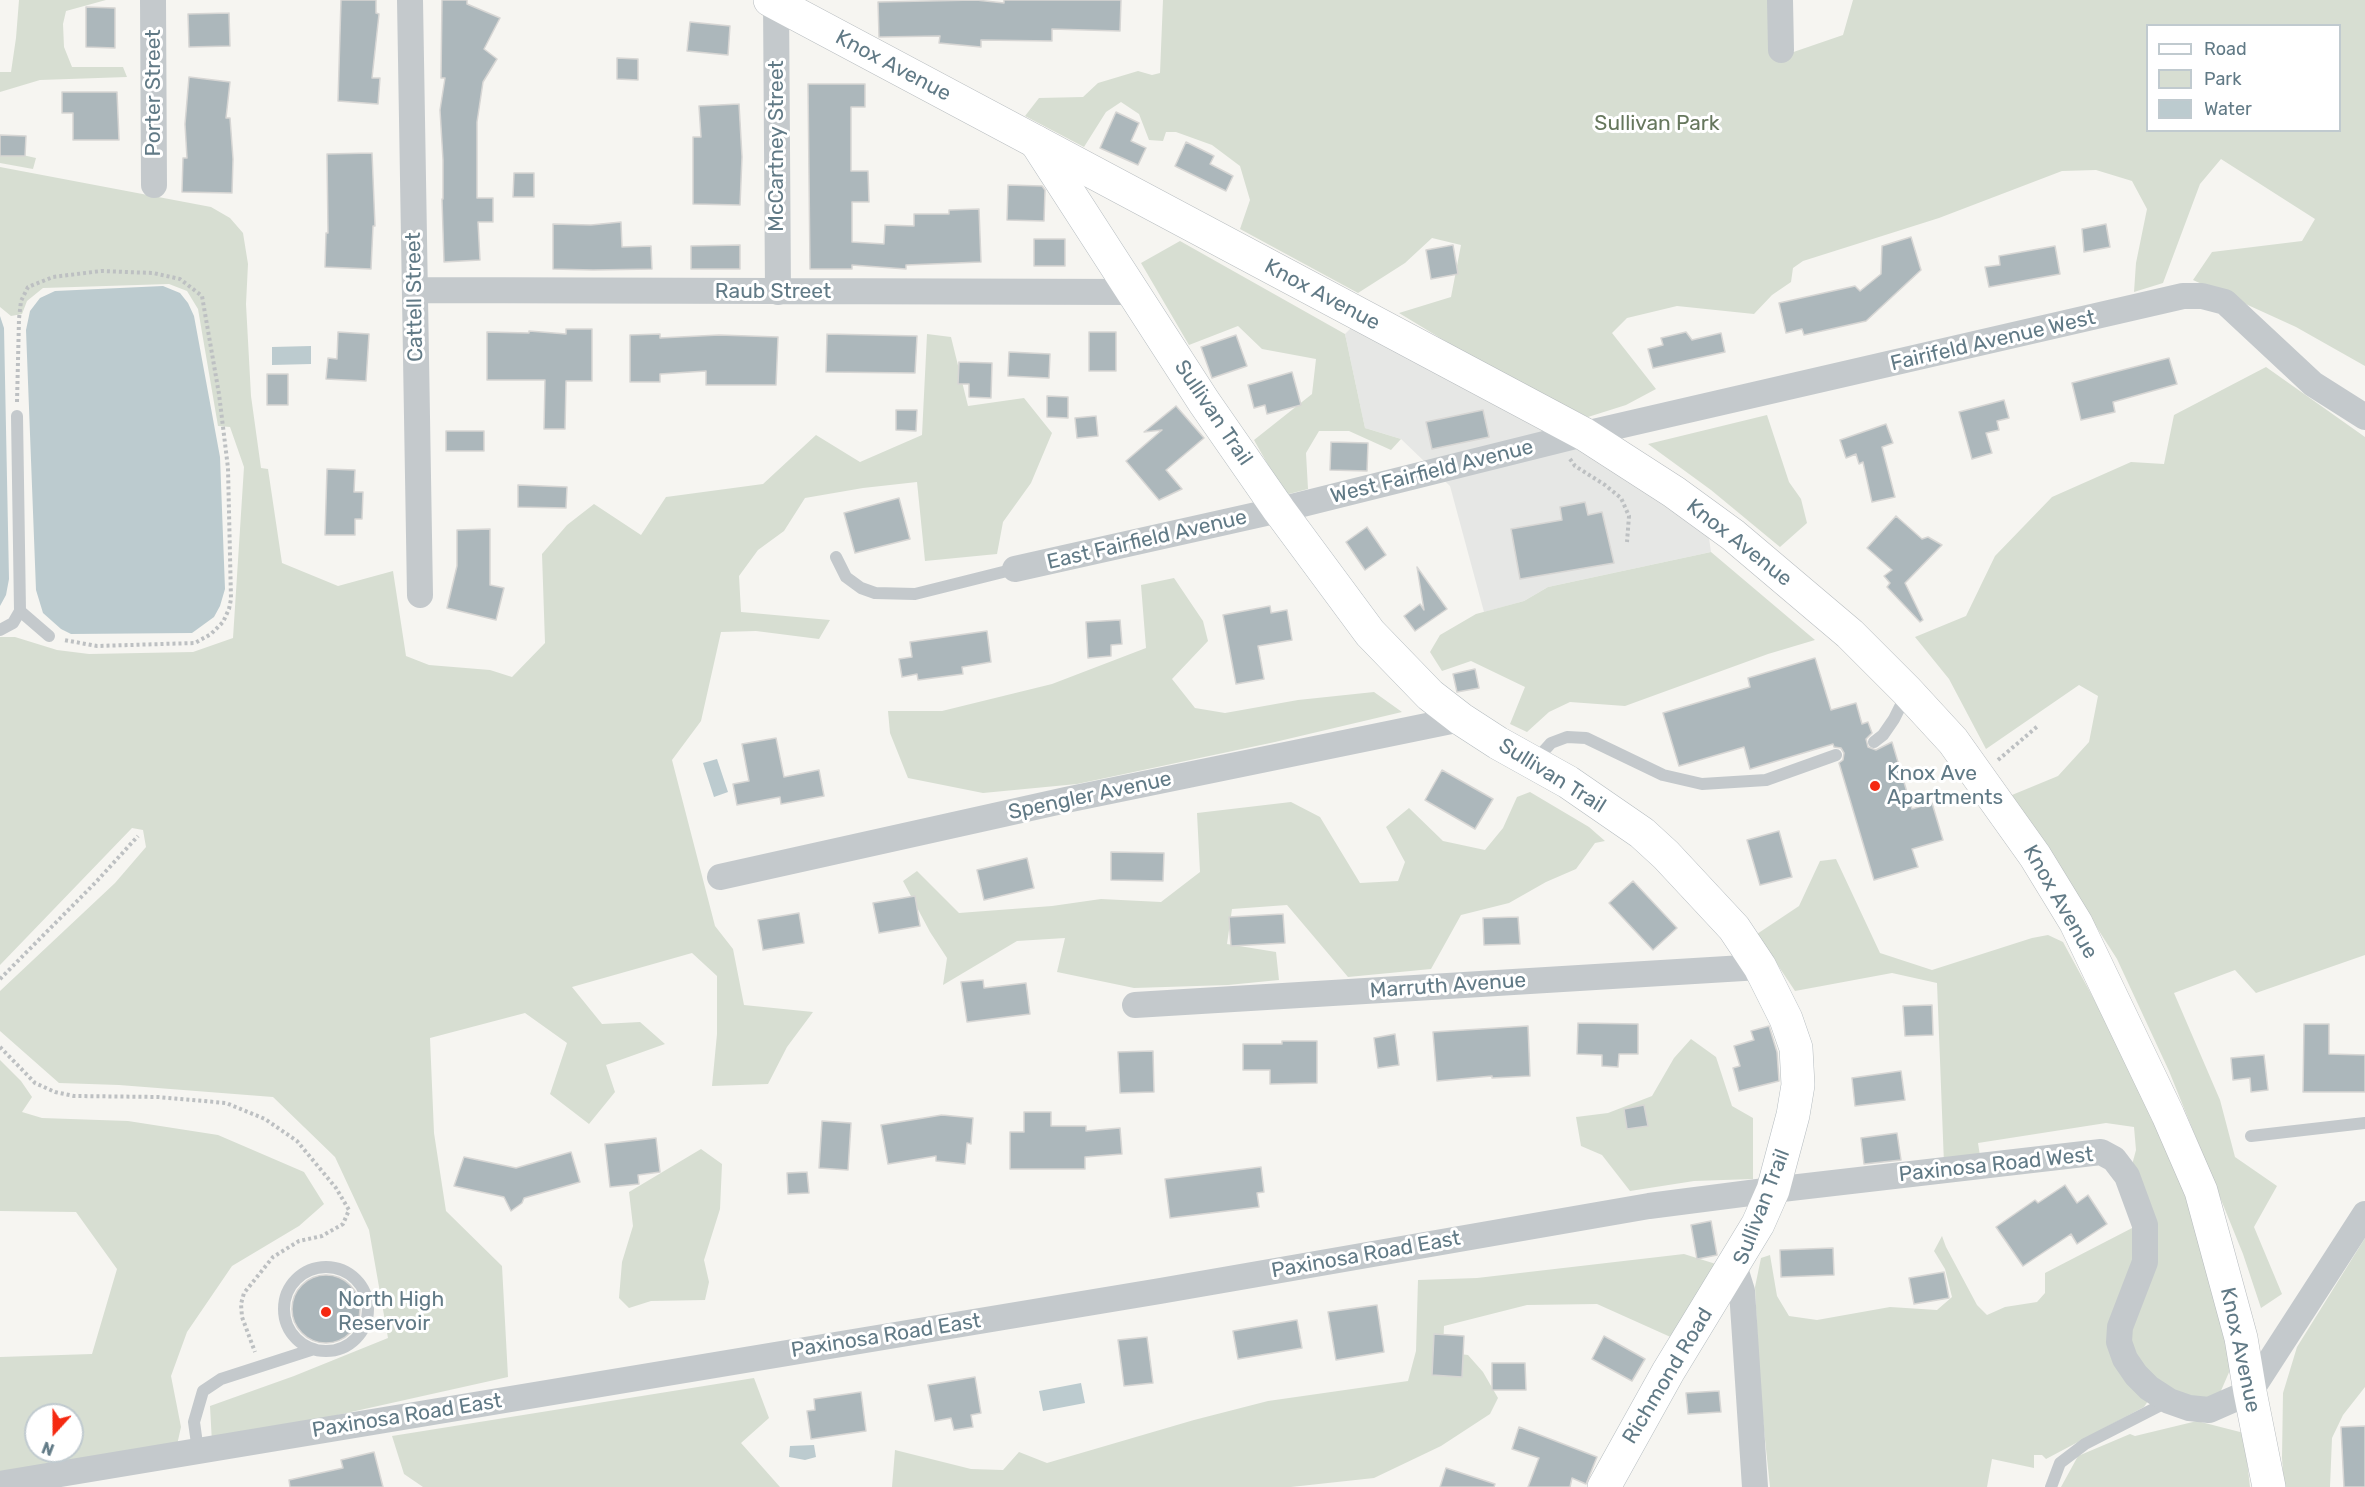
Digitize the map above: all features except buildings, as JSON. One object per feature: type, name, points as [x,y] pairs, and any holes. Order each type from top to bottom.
[{"type":"main road","name":"Knox Avenue","points":[[774,1],[1674,492],[1733,535],[1850,634],[1953,741],[2035,856],[2076,924],[2168,1114],[2201,1191],[2241,1338],[2269,1487]]},
{"type":"main road","name":"Sullivan Trail","points":[[1036,142],[1132,292],[1279,510],[1370,633],[1430,695],[1461,719],[1568,782],[1642,833],[1666,855],[1734,928],[1760,967],[1786,1019],[1796,1048],[1798,1085],[1793,1115],[1773,1190],[1758,1224],[1734,1265]]},
{"type":"main road","name":"Richmond Road","points":[[1604,1487],[1668,1372],[1734,1265]]},
{"type":"street","name":"Porter Street","points":[[153,0],[154,185]]},
{"type":"street","name":"Cattell Street","points":[[410,0],[420,595]]},
{"type":"street","points":[[1780,0],[1781,50]]},
{"type":"street","name":"McCartney Street","points":[[774,1],[778,292]]},
{"type":"street","name":"Raub Street","points":[[415,290],[1132,292]]},
{"type":"street","name":"Fairifeld Avenue West","points":[[1570,437],[2183,296],[2202,296],[2225,302],[2313,384],[2365,417]]},
{"type":"street","name":"West Fairfield Avenue","points":[[1279,510],[1570,437]]},
{"type":"street","name":"East Fairfield Avenue","points":[[1015,569],[1279,510]]},
{"type":"street","name":"Spengler Avenue","points":[[720,877],[1066,800],[1461,719]]},
{"type":"street","name":"Marruth Avenue","points":[[1135,1005],[1760,967]]},
{"type":"street","name":"Paxinosa Road West","points":[[1773,1190],[2102,1152],[2114,1159],[2127,1176],[2145,1225],[2145,1262],[2120,1327],[2119,1342],[2125,1359],[2149,1388],[2169,1401],[2189,1408],[2209,1410],[2250,1392]]},
{"type":"street","name":"Paxinosa Road East","points":[[0,1484],[1160,1291],[1649,1206],[1773,1190]]},
{"type":"street","points":[[2250,1392],[2365,1214]]},
{"type":"street","name":"Sullivan Trail","points":[[1734,1265],[1742,1291],[1755,1487]]},
{"type":"lane","points":[[0,630],[13,623],[20,611],[16,416]]},
{"type":"lane","points":[[836,557],[846,577],[861,588],[875,593],[915,594],[1015,569]]},
{"type":"lane","points":[[20,611],[49,636]]},
{"type":"lane","points":[[1874,742],[1894,719],[1907,691]]},
{"type":"lane","points":[[1533,763],[1551,743],[1568,737],[1586,738],[1663,775],[1702,784],[1766,780],[1836,755]]},
{"type":"lane","points":[[2251,1136],[2365,1123]]},
{"type":"lane","points":[[198,1451],[194,1422],[203,1391],[221,1379],[314,1350],[336,1350],[349,1345],[359,1336],[366,1324],[369,1311],[367,1297],[361,1285],[351,1275],[339,1269],[326,1267],[311,1269],[299,1276],[290,1287],[284,1300],[284,1314],[288,1328],[296,1340],[314,1350]]},
{"type":"lane","points":[[2051,1487],[2060,1463],[2085,1444],[2169,1401]]},
{"type":"path","points":[[16,416],[19,319],[21,301],[28,287],[53,277],[91,272],[153,273],[180,279],[202,296],[219,394],[228,468],[231,599],[223,622],[211,634],[195,643],[97,646],[49,636]]},
{"type":"path","points":[[1570,437],[1575,466],[1621,498],[1629,516],[1627,542]]},
{"type":"path","points":[[1979,776],[2039,725]]},
{"type":"path","points":[[0,979],[138,836]]},
{"type":"path","points":[[0,1047],[35,1083],[55,1092],[74,1096],[158,1097],[226,1103],[265,1119],[297,1141],[336,1188],[349,1210],[343,1224],[322,1236],[299,1241],[273,1257],[244,1293],[241,1304],[242,1317],[260,1367]]},
{"type":"shaded area","points":[[1356,323],[1658,490],[1708,531],[1711,552],[1548,587],[1524,601],[1484,612],[1450,486],[1401,439],[1365,428],[1345,334]]},
{"type":"green space","points":[[19,0],[106,0],[66,11],[63,24],[64,47],[72,67],[123,67],[127,77],[40,80],[0,92],[0,72],[11,72]]},
{"type":"green space","name":"Sullivan Park","points":[[1163,0],[1773,0],[1776,58],[1843,35],[1853,0],[2365,0],[2365,366],[2296,327],[2193,280],[2212,252],[2302,241],[2315,219],[2221,159],[2200,184],[2163,283],[2134,292],[2136,263],[2147,209],[2132,181],[2096,170],[2062,171],[1939,218],[1803,261],[1793,268],[1791,282],[1772,295],[1754,314],[1677,306],[1627,318],[1612,333],[1656,389],[1626,405],[1588,417],[1488,367],[1399,313],[1451,297],[1461,245],[1432,238],[1405,263],[1358,293],[1240,229],[1250,200],[1240,166],[1212,145],[1176,132],[1166,132],[1163,141],[1149,140],[1139,114],[1121,102],[1106,112],[1084,147],[1025,116],[1039,98],[1083,97],[1098,83],[1138,71],[1152,75],[1160,73]]},
{"type":"green space","points":[[0,150],[36,158],[33,169],[0,163]]},
{"type":"green space","points":[[0,167],[211,207],[230,218],[243,233],[248,264],[246,304],[251,396],[261,468],[268,469],[282,563],[338,586],[393,571],[406,656],[429,665],[490,670],[512,677],[545,643],[542,554],[567,525],[594,504],[641,535],[666,497],[763,484],[816,435],[860,462],[922,435],[927,334],[951,337],[968,406],[1024,398],[1052,433],[1031,483],[1003,522],[997,554],[925,561],[917,482],[805,498],[784,531],[758,550],[739,576],[741,612],[830,620],[819,639],[756,631],[721,632],[701,721],[672,760],[715,926],[733,949],[744,1005],[813,1012],[787,1047],[768,1084],[712,1086],[717,1034],[717,976],[692,953],[572,987],[602,1024],[640,1022],[665,1044],[606,1065],[615,1092],[589,1124],[550,1094],[567,1043],[525,1013],[430,1038],[434,1133],[446,1211],[502,1266],[508,1377],[212,1443],[210,1406],[294,1376],[388,1338],[369,1230],[335,1157],[273,1097],[119,1085],[59,1083],[0,1031],[0,991],[115,883],[146,847],[143,830],[132,828],[0,965],[0,637],[15,637],[57,650],[89,654],[193,652],[233,638],[244,467],[230,427],[218,426],[198,309],[187,291],[169,284],[43,288],[27,301],[22,314],[11,316],[0,307]]},
{"type":"green space","points":[[1180,241],[1345,334],[1365,428],[1401,439],[1391,450],[1349,431],[1319,431],[1306,453],[1308,489],[1285,495],[1254,440],[1312,394],[1316,359],[1262,349],[1238,326],[1189,345],[1141,263]]},
{"type":"green space","points":[[2266,367],[2365,437],[2365,955],[2256,993],[2235,970],[2174,993],[2220,1100],[2235,1157],[2277,1186],[2254,1227],[2282,1294],[2261,1308],[2243,1254],[2169,1071],[2117,959],[2012,795],[2058,776],[2089,742],[2098,696],[2079,685],[1986,749],[1949,679],[1915,637],[1966,616],[1995,556],[2052,497],[2131,462],[2164,464],[2174,415]]},
{"type":"green space","points":[[1767,415],[1789,482],[1801,499],[1807,523],[1780,547],[1711,490],[1648,444]]},
{"type":"green space","points":[[1711,552],[1815,640],[1768,654],[1625,706],[1570,702],[1549,712],[1527,732],[1510,724],[1525,687],[1471,661],[1442,671],[1430,652],[1440,635],[1476,614],[1524,601],[1548,587]]},
{"type":"green space","points":[[1174,578],[1203,621],[1208,641],[1172,679],[1195,708],[1225,713],[1298,700],[1374,692],[1402,712],[1275,742],[1077,784],[983,793],[908,778],[890,733],[888,711],[942,711],[1052,684],[1146,648],[1141,585]]},
{"type":"green space","points":[[1530,792],[1589,827],[1605,841],[1595,843],[1576,869],[1546,882],[1509,903],[1461,915],[1431,969],[1348,977],[1287,905],[1232,909],[1227,944],[1276,952],[1279,980],[1228,985],[1134,988],[1057,972],[1065,938],[1017,941],[943,985],[947,958],[930,932],[903,881],[917,871],[959,913],[1052,906],[1101,899],[1161,902],[1200,872],[1197,813],[1291,802],[1320,817],[1360,883],[1398,881],[1405,862],[1386,827],[1409,808],[1443,841],[1485,850],[1503,828],[1517,797]]},
{"type":"green space","points":[[1836,859],[1880,953],[1932,970],[2032,938],[2048,935],[2063,942],[2168,1136],[2220,1307],[2230,1370],[2220,1393],[2209,1398],[2177,1395],[2144,1371],[2128,1339],[2138,1311],[2132,1165],[2136,1150],[2134,1127],[2106,1123],[1978,1143],[1980,1156],[1944,1164],[1937,983],[1892,973],[1795,991],[1757,934],[1799,906],[1820,861]]},
{"type":"green space","points":[[1691,1039],[1716,1057],[1732,1106],[1753,1118],[1753,1179],[1694,1181],[1630,1191],[1602,1155],[1581,1146],[1576,1117],[1608,1113],[1652,1096],[1674,1058]]},
{"type":"green space","points":[[0,1060],[21,1081],[32,1097],[22,1112],[42,1118],[128,1121],[218,1135],[304,1172],[324,1204],[299,1226],[232,1266],[187,1332],[171,1376],[181,1427],[177,1445],[84,1461],[84,1403],[24,1403],[24,1463],[71,1463],[0,1475],[0,1357],[92,1354],[117,1269],[76,1212],[0,1211]]},
{"type":"green space","points":[[701,1149],[722,1164],[720,1209],[704,1260],[709,1282],[705,1300],[651,1301],[629,1308],[619,1298],[622,1262],[633,1226],[629,1192]]},
{"type":"green space","points":[[2136,1226],[2135,1263],[2110,1328],[2148,1401],[2144,1407],[2046,1459],[2042,1455],[2034,1455],[2034,1468],[1992,1459],[1987,1487],[1770,1487],[1760,1392],[1755,1287],[1761,1258],[1770,1255],[1777,1296],[1789,1316],[1817,1320],[1890,1307],[1937,1310],[1952,1297],[1945,1269],[1934,1251],[1942,1236],[1977,1305],[1987,1315],[2005,1307],[2037,1302],[2045,1293],[2045,1273]]},
{"type":"green space","points":[[2365,1238],[2365,1387],[2343,1415],[2332,1438],[2330,1487],[2284,1487],[2283,1393],[2297,1347]]},
{"type":"green space","points":[[1684,1254],[1719,1265],[1675,1339],[1597,1304],[1527,1305],[1444,1326],[1443,1352],[1468,1355],[1483,1372],[1498,1398],[1490,1414],[1441,1446],[1374,1478],[1291,1487],[892,1487],[895,1450],[971,1469],[1003,1470],[1019,1452],[1047,1463],[1268,1401],[1408,1381],[1416,1351],[1418,1280],[1477,1278]]},
{"type":"green space","points":[[754,1378],[769,1418],[741,1443],[780,1487],[423,1487],[404,1474],[392,1436]]},
{"type":"green space","points":[[2197,1421],[2244,1433],[2250,1487],[2061,1487],[2078,1456],[2130,1434],[2135,1436]]},
{"type":"water","points":[[163,286],[180,293],[194,316],[220,457],[225,589],[214,617],[192,633],[71,634],[61,629],[43,613],[36,590],[26,330],[30,311],[40,298],[55,291]]},
{"type":"water","points":[[0,316],[4,328],[9,579],[6,595],[0,606]]},
{"type":"water","points":[[311,346],[311,364],[272,365],[272,347]]},
{"type":"water","points":[[717,759],[728,792],[714,797],[703,763]]},
{"type":"water","points":[[1081,1383],[1085,1403],[1043,1411],[1039,1391]]},
{"type":"water","points":[[814,1445],[816,1457],[805,1460],[789,1457],[790,1446]]},
{"type":"place","name":"Knox Ave Apartments","points":[[1875,786]]},
{"type":"place","name":"North High Reservoir","points":[[326,1312]]}]
